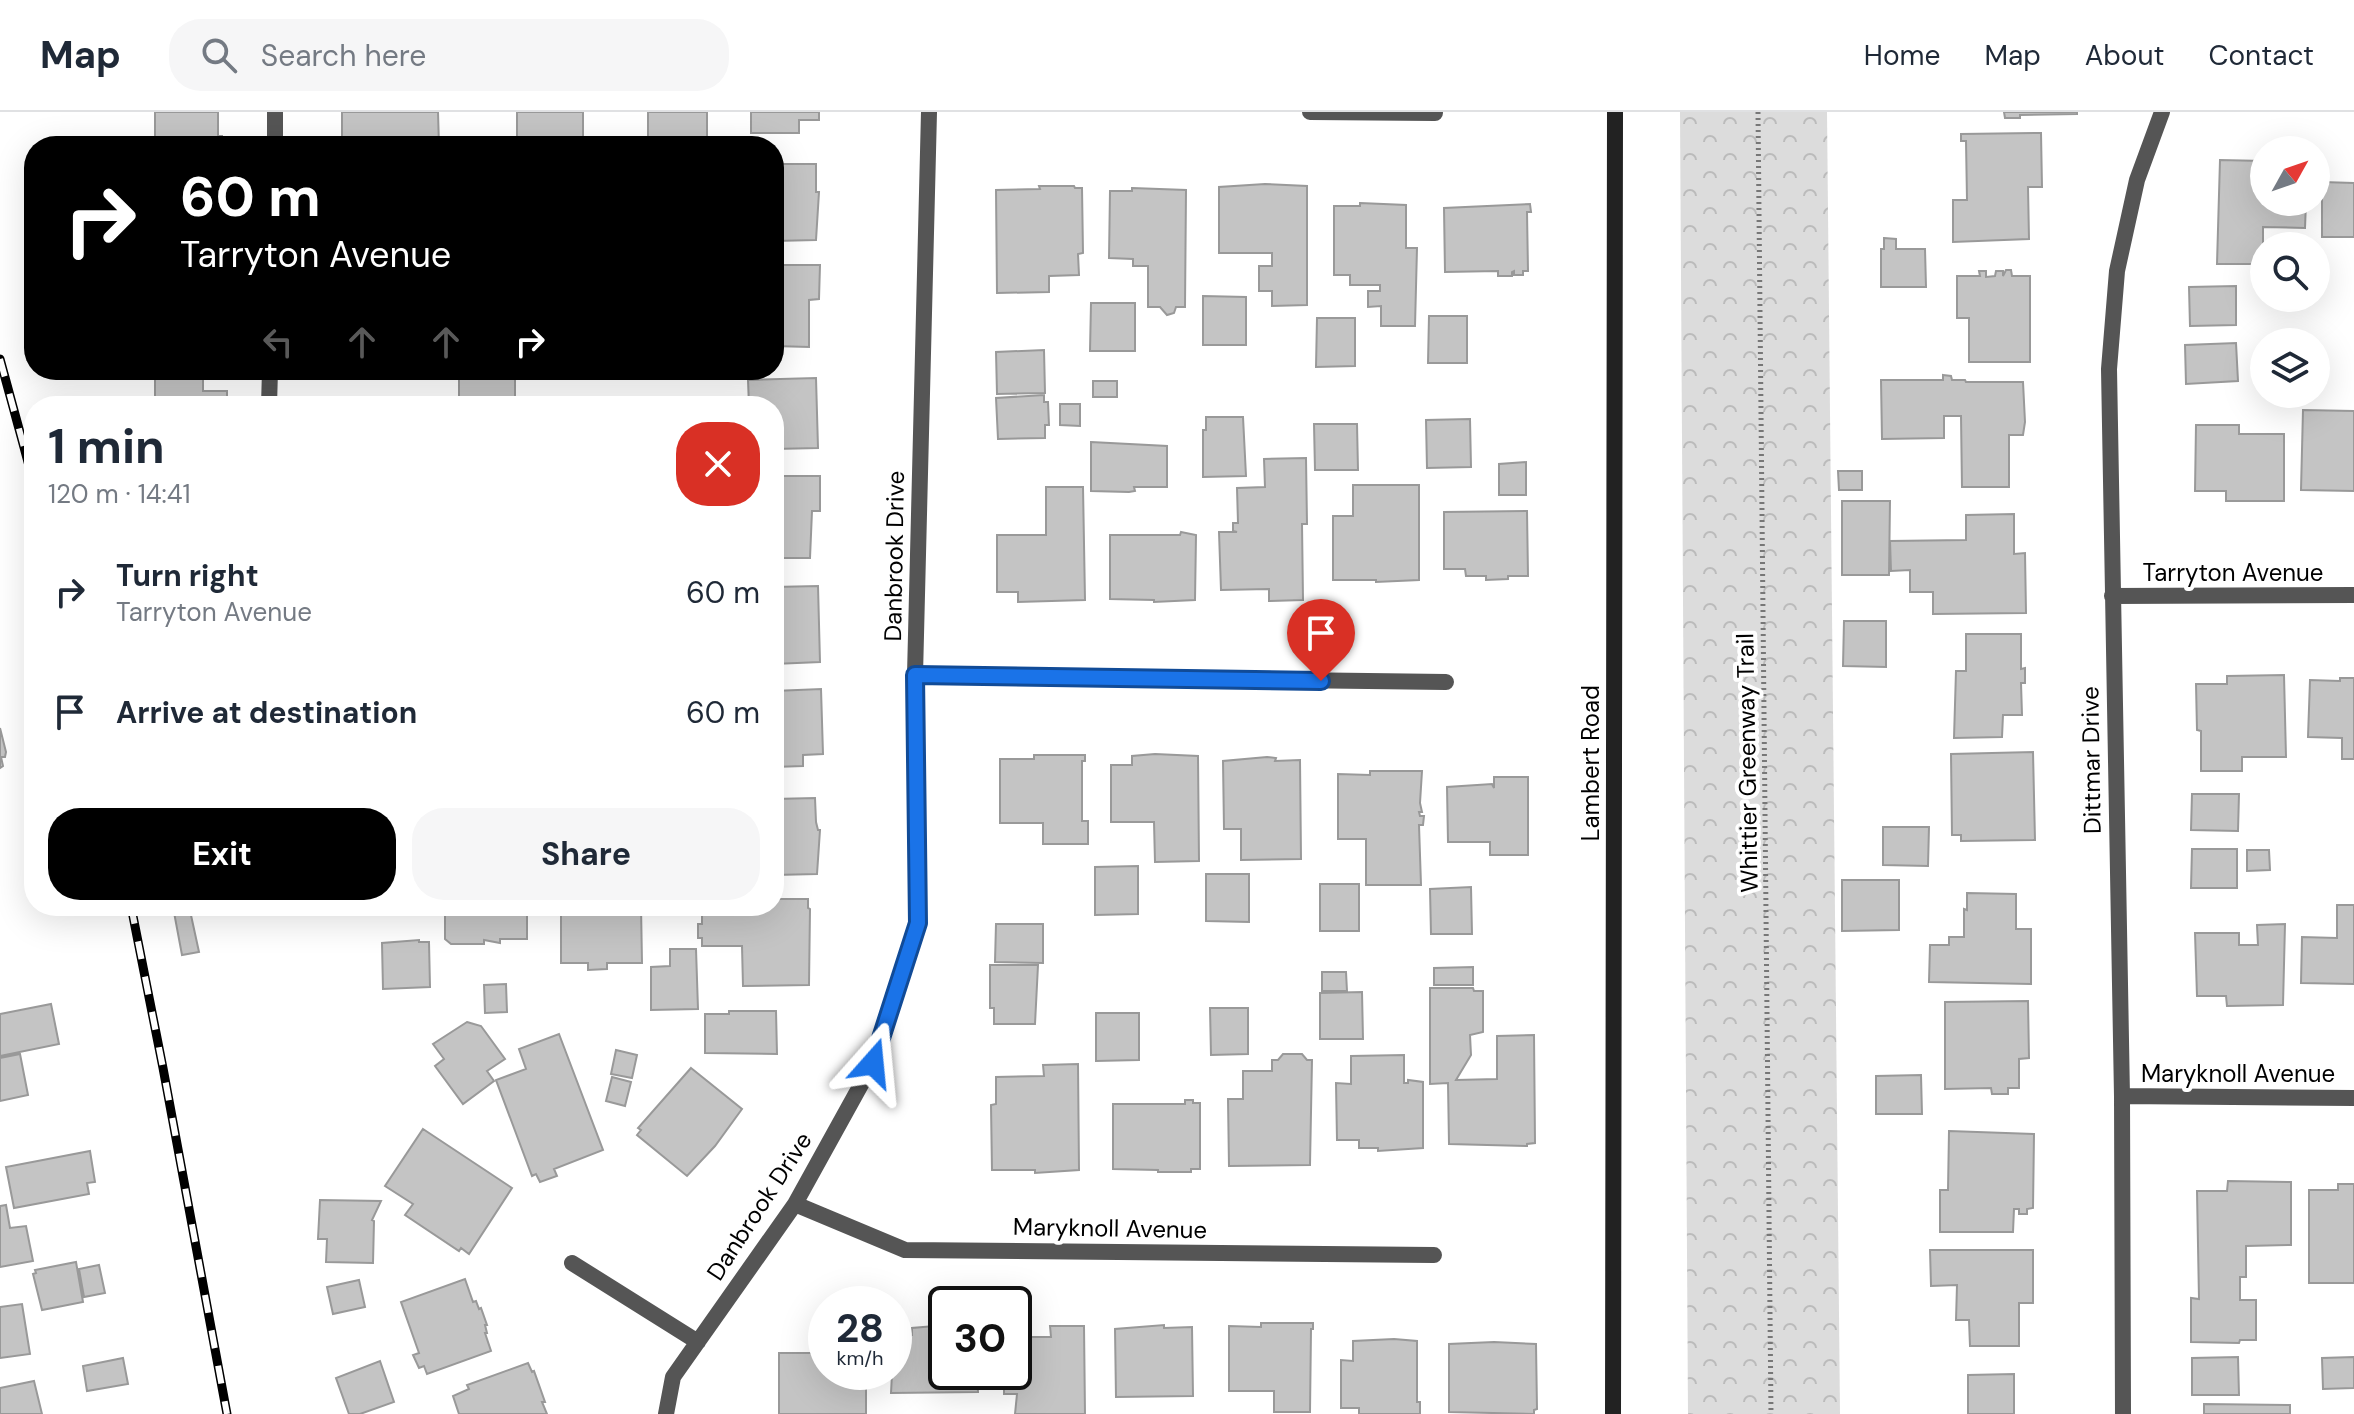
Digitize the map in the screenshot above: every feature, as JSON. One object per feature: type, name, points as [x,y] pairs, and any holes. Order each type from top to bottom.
[{"type":"main road","name":"Lambert Road","points":[[1613,1414],[1615,112]]},
{"type":"street","points":[[275,112],[275,136]]},
{"type":"street","name":"Danbrook Drive","points":[[666,1414],[673,1377],[795,1204],[873,1063],[918,923],[915,675],[929,112]]},
{"type":"street","points":[[1310,112],[1435,113]]},
{"type":"street","name":"Dittmar Drive","points":[[2123,1414],[2122,1096],[2109,369],[2117,271],[2137,180],[2162,112]]},
{"type":"street","name":"Tarryton Avenue","points":[[2112,596],[2354,595]]},
{"type":"street","points":[[915,675],[1446,682]]},
{"type":"street","name":"Maryknoll Avenue","points":[[2122,1096],[2354,1098]]},
{"type":"street","name":"Maryknoll Avenue","points":[[795,1204],[905,1250],[1434,1255]]},
{"type":"street","points":[[572,1263],[698,1342]]},
{"type":"path","name":"Whittier Greenway Trail","points":[[1758,112],[1771,1414]]},
{"type":"green space","points":[[1680,112],[1827,112],[1840,1414],[1688,1414]]},
{"type":"building","points":[[155,112],[218,112],[218,136],[155,136]]},
{"type":"building","points":[[342,112],[438,112],[439,136],[342,136]]},
{"type":"building","points":[[517,112],[583,112],[583,136],[517,136]]},
{"type":"building","points":[[648,112],[707,112],[707,136],[648,136]]},
{"type":"building","points":[[751,112],[819,112],[819,120],[799,120],[799,133],[751,133]]},
{"type":"building","points":[[2004,112],[2077,112],[2077,114],[2005,118]]},
{"type":"building","points":[[2041,133],[2042,187],[2028,187],[2029,239],[1953,242],[1953,200],[1967,200],[1966,141],[1961,141],[1961,134]]},
{"type":"building","points":[[2220,160],[2250,161],[2250,216],[2305,216],[2305,228],[2263,227],[2263,232],[2250,232],[2250,264],[2217,264]]},
{"type":"building","points":[[784,164],[816,164],[816,192],[819,192],[816,240],[784,241]]},
{"type":"building","points":[[2330,182],[2354,183],[2354,237],[2330,237],[2330,232],[2322,232],[2322,216],[2330,216]]},
{"type":"building","points":[[1265,184],[1307,186],[1307,305],[1272,306],[1272,291],[1259,291],[1259,266],[1272,266],[1272,253],[1219,253],[1219,187]]},
{"type":"building","points":[[1039,186],[1082,188],[1083,253],[1078,254],[1079,275],[1049,276],[1049,292],[997,293],[996,190],[1040,189]]},
{"type":"building","points":[[1132,188],[1186,190],[1185,307],[1176,307],[1174,313],[1167,315],[1160,307],[1148,307],[1148,266],[1133,266],[1133,259],[1109,258],[1110,191],[1132,191]]},
{"type":"building","points":[[1360,203],[1406,205],[1406,248],[1417,248],[1415,326],[1381,326],[1381,306],[1368,307],[1368,291],[1380,291],[1380,285],[1350,285],[1350,275],[1334,275],[1334,206],[1360,206]]},
{"type":"building","points":[[1530,204],[1531,212],[1527,212],[1528,271],[1523,271],[1523,275],[1514,275],[1514,271],[1512,276],[1498,276],[1498,271],[1445,272],[1444,208]]},
{"type":"building","points":[[1884,238],[1896,239],[1896,249],[1925,249],[1926,287],[1881,287]]},
{"type":"building","points":[[784,265],[820,265],[819,299],[809,300],[809,347],[784,346]]},
{"type":"building","points":[[2006,270],[2011,270],[2012,276],[2030,276],[2030,362],[1969,362],[1969,318],[1957,318],[1957,276],[1980,276],[1979,271],[1986,271],[1986,277],[2003,271],[2003,276]]},
{"type":"building","points":[[2236,286],[2236,325],[2190,326],[2189,287]]},
{"type":"building","points":[[1203,296],[1246,297],[1246,345],[1203,345]]},
{"type":"building","points":[[1091,303],[1135,303],[1135,351],[1090,351]]},
{"type":"building","points":[[1429,316],[1467,316],[1467,363],[1428,363]]},
{"type":"building","points":[[1317,318],[1355,318],[1355,366],[1316,367]]},
{"type":"building","points":[[2236,343],[2238,381],[2186,384],[2185,345]]},
{"type":"building","points":[[1044,350],[1045,393],[997,394],[996,352]]},
{"type":"building","points":[[1943,375],[1966,382],[2023,382],[2025,422],[2023,435],[2009,435],[2009,487],[1962,487],[1961,416],[1944,416],[1944,438],[1882,439],[1881,380],[1943,380]]},
{"type":"building","points":[[816,378],[818,448],[784,449],[784,396],[749,396],[748,380]]},
{"type":"building","points":[[155,380],[203,380],[203,391],[227,391],[227,396],[155,396]]},
{"type":"building","points":[[459,380],[515,380],[515,396],[459,396]]},
{"type":"building","points":[[1093,381],[1117,381],[1117,397],[1093,397]]},
{"type":"building","points":[[1044,395],[1044,402],[1048,402],[1049,425],[1045,425],[1045,438],[998,439],[996,398]]},
{"type":"building","points":[[1060,404],[1080,404],[1080,426],[1060,425]]},
{"type":"building","points":[[2303,410],[2354,411],[2354,491],[2301,490]]},
{"type":"building","points":[[1206,417],[1243,417],[1246,476],[1203,477]]},
{"type":"building","points":[[1470,419],[1471,467],[1427,468],[1426,420]]},
{"type":"building","points":[[1314,424],[1357,424],[1358,470],[1315,470]]},
{"type":"building","points":[[2196,425],[2239,425],[2239,434],[2284,434],[2284,501],[2226,501],[2226,491],[2195,491]]},
{"type":"building","points":[[1091,442],[1167,446],[1167,487],[1134,487],[1135,491],[1129,492],[1091,491]]},
{"type":"building","points":[[1306,458],[1307,524],[1302,524],[1303,600],[1269,601],[1269,589],[1221,590],[1219,532],[1237,532],[1233,531],[1233,523],[1238,523],[1237,488],[1265,487],[1264,459]]},
{"type":"building","points":[[1526,462],[1526,495],[1499,495],[1499,464]]},
{"type":"building","points":[[1838,471],[1862,471],[1862,490],[1839,490]]},
{"type":"building","points":[[784,476],[820,476],[820,511],[812,511],[810,558],[784,558]]},
{"type":"building","points":[[1353,485],[1419,485],[1419,580],[1333,580],[1333,516],[1353,516]]},
{"type":"building","points":[[1046,487],[1083,487],[1085,600],[1018,602],[1018,592],[997,592],[997,535],[1046,535]]},
{"type":"building","points":[[1842,501],[1890,501],[1889,575],[1842,575]]},
{"type":"building","points":[[1527,511],[1528,576],[1486,580],[1486,576],[1466,576],[1465,569],[1444,569],[1444,512]]},
{"type":"building","points":[[2014,514],[2014,554],[2025,553],[2026,613],[1933,614],[1933,592],[1910,592],[1910,570],[1891,571],[1890,541],[1966,540],[1966,515]]},
{"type":"building","points":[[1181,532],[1196,535],[1195,600],[1154,602],[1110,599],[1110,535],[1180,535]]},
{"type":"building","points":[[818,586],[820,662],[784,664],[784,587]]},
{"type":"building","points":[[1844,621],[1886,621],[1886,667],[1843,666]]},
{"type":"building","points":[[1966,634],[2021,634],[2021,669],[2025,668],[2025,683],[2021,683],[2022,715],[2003,715],[2002,737],[1954,738],[1956,671],[1966,671]]},
{"type":"building","points":[[2284,675],[2286,757],[2242,757],[2242,771],[2201,771],[2196,684],[2227,684],[2227,676]]},
{"type":"building","points":[[2340,678],[2354,678],[2354,759],[2342,759],[2342,738],[2308,737],[2310,680],[2340,681]]},
{"type":"building","points":[[821,689],[823,754],[803,755],[803,766],[784,767],[784,691]]},
{"type":"building","points":[[0,728],[6,752],[5,757],[1,757],[3,766],[0,768]]},
{"type":"building","points":[[2033,752],[2035,840],[1961,841],[1961,835],[1952,835],[1951,754]]},
{"type":"building","points":[[1034,755],[1085,755],[1085,761],[1082,761],[1082,821],[1088,821],[1088,844],[1043,844],[1043,823],[1000,823],[1000,759],[1034,759]]},
{"type":"building","points":[[1132,756],[1198,756],[1199,861],[1155,862],[1154,822],[1111,822],[1111,765],[1132,765]]},
{"type":"building","points":[[1276,758],[1275,761],[1300,760],[1301,859],[1241,860],[1241,829],[1224,829],[1223,761]]},
{"type":"building","points":[[1370,771],[1422,771],[1422,812],[1419,812],[1420,816],[1424,816],[1423,825],[1419,825],[1421,885],[1366,885],[1366,839],[1338,839],[1338,774],[1370,775]]},
{"type":"building","points":[[1494,777],[1528,777],[1528,855],[1490,855],[1490,842],[1448,842],[1447,787],[1492,784],[1494,788]]},
{"type":"building","points":[[2192,794],[2239,794],[2238,831],[2191,830]]},
{"type":"building","points":[[815,798],[816,822],[820,830],[817,874],[784,875],[784,799]]},
{"type":"building","points":[[1883,827],[1929,827],[1928,866],[1883,865]]},
{"type":"building","points":[[2192,849],[2237,849],[2237,888],[2191,888]]},
{"type":"building","points":[[2247,850],[2269,850],[2270,870],[2247,871]]},
{"type":"building","points":[[1138,866],[1138,914],[1095,915],[1095,867]]},
{"type":"building","points":[[1206,874],[1249,874],[1249,922],[1206,921]]},
{"type":"building","points":[[1842,880],[1899,880],[1899,930],[1842,931]]},
{"type":"building","points":[[1320,884],[1359,884],[1359,931],[1320,931]]},
{"type":"building","points":[[1471,887],[1472,934],[1431,934],[1430,889]]},
{"type":"building","points":[[1967,893],[2016,894],[2016,929],[2031,929],[2031,984],[1929,982],[1930,945],[1949,945],[1949,937],[1964,937]]},
{"type":"building","points":[[784,899],[808,899],[809,985],[743,986],[742,946],[702,946],[702,938],[698,938],[698,924],[702,924],[702,916],[784,916]]},
{"type":"building","points":[[2337,905],[2354,905],[2354,984],[2301,983],[2302,937],[2337,938]]},
{"type":"building","points":[[175,916],[191,916],[199,952],[182,955]]},
{"type":"building","points":[[445,916],[527,916],[527,939],[451,944],[445,939]]},
{"type":"building","points":[[561,916],[641,916],[642,963],[607,963],[607,969],[588,970],[588,963],[561,963]]},
{"type":"building","points":[[996,924],[1043,924],[1043,963],[995,962]]},
{"type":"building","points":[[2285,924],[2283,1005],[2227,1006],[2226,996],[2197,996],[2195,933],[2239,933],[2239,945],[2258,945],[2257,925]]},
{"type":"building","points":[[429,942],[430,987],[383,989],[382,943]]},
{"type":"building","points":[[670,949],[696,949],[698,1009],[651,1010],[651,967],[670,966]]},
{"type":"building","points":[[990,965],[1038,965],[1035,1024],[994,1024],[994,1008],[990,1008]]},
{"type":"building","points":[[1473,967],[1473,985],[1434,985],[1434,968]]},
{"type":"building","points":[[1322,972],[1346,972],[1347,991],[1322,991]]},
{"type":"building","points":[[506,984],[507,1012],[485,1013],[484,985]]},
{"type":"building","points":[[1430,988],[1473,988],[1474,991],[1483,991],[1483,1032],[1470,1035],[1471,1055],[1456,1080],[1497,1079],[1497,1036],[1534,1035],[1535,1143],[1527,1146],[1449,1144],[1448,1083],[1430,1084]]},
{"type":"building","points":[[1362,992],[1363,1039],[1320,1039],[1320,993]]},
{"type":"building","points":[[2028,1001],[2029,1058],[2019,1059],[2019,1088],[2008,1088],[2008,1094],[1992,1094],[1991,1088],[1945,1089],[1945,1002]]},
{"type":"building","points":[[51,1004],[59,1044],[0,1056],[0,1014]]},
{"type":"building","points":[[1210,1008],[1248,1008],[1248,1054],[1211,1055]]},
{"type":"building","points":[[729,1011],[776,1011],[777,1054],[705,1053],[705,1014],[729,1014]]},
{"type":"building","points":[[1096,1013],[1139,1013],[1139,1060],[1096,1061]]},
{"type":"building","points":[[467,1022],[481,1026],[505,1059],[487,1071],[494,1081],[463,1104],[435,1066],[444,1059],[433,1044]]},
{"type":"building","points":[[559,1034],[603,1150],[554,1169],[557,1176],[540,1182],[536,1174],[532,1176],[496,1080],[526,1069],[519,1049]]},
{"type":"building","points":[[616,1050],[637,1055],[632,1078],[611,1074]]},
{"type":"building","points":[[20,1054],[28,1095],[0,1101],[0,1058]]},
{"type":"building","points":[[1283,1054],[1302,1054],[1307,1060],[1312,1060],[1310,1165],[1229,1166],[1228,1099],[1243,1099],[1243,1071],[1272,1071],[1272,1060],[1278,1060]]},
{"type":"building","points":[[1404,1055],[1404,1083],[1408,1080],[1423,1082],[1423,1148],[1378,1151],[1378,1148],[1359,1148],[1359,1140],[1337,1140],[1336,1083],[1351,1084],[1351,1056]]},
{"type":"building","points":[[1078,1064],[1079,1170],[1035,1173],[1035,1170],[992,1170],[991,1105],[996,1104],[996,1077],[1044,1076],[1043,1065]]},
{"type":"building","points":[[691,1068],[742,1109],[715,1146],[687,1176],[637,1135],[641,1130],[638,1128]]},
{"type":"building","points":[[1921,1075],[1922,1114],[1876,1114],[1876,1076]]},
{"type":"building","points":[[612,1077],[631,1082],[625,1106],[606,1101]]},
{"type":"building","points":[[1185,1100],[1200,1103],[1200,1169],[1158,1172],[1113,1169],[1113,1104],[1185,1104]]},
{"type":"building","points":[[423,1129],[512,1188],[469,1254],[461,1248],[459,1251],[405,1215],[413,1204],[385,1186]]},
{"type":"building","points":[[1949,1131],[2034,1134],[2033,1208],[2027,1209],[2027,1214],[2019,1214],[2019,1209],[2014,1209],[2013,1232],[1940,1232],[1940,1190],[1948,1190]]},
{"type":"building","points":[[90,1151],[95,1182],[87,1183],[89,1194],[14,1208],[6,1167]]},
{"type":"building","points":[[2228,1181],[2291,1182],[2291,1245],[2246,1246],[2246,1277],[2240,1277],[2240,1300],[2256,1300],[2256,1340],[2240,1340],[2239,1343],[2191,1342],[2191,1298],[2199,1299],[2197,1191],[2227,1191]]},
{"type":"building","points":[[2338,1184],[2354,1184],[2354,1283],[2309,1283],[2309,1190],[2338,1190]]},
{"type":"building","points":[[320,1200],[381,1201],[372,1220],[373,1263],[326,1262],[327,1239],[318,1239]]},
{"type":"building","points":[[6,1205],[10,1228],[26,1226],[33,1261],[0,1267],[0,1206]]},
{"type":"building","points":[[1930,1250],[2033,1250],[2033,1303],[2019,1303],[2019,1346],[1970,1346],[1969,1320],[1956,1320],[1957,1285],[1931,1286]]},
{"type":"building","points":[[76,1262],[83,1302],[42,1310],[33,1274],[35,1270]]},
{"type":"building","points":[[99,1265],[105,1293],[84,1297],[79,1269]]},
{"type":"building","points":[[465,1279],[473,1302],[476,1301],[481,1308],[491,1351],[427,1374],[424,1366],[419,1368],[413,1355],[419,1353],[401,1302]]},
{"type":"building","points":[[359,1280],[365,1307],[333,1314],[327,1287]]},
{"type":"building","points":[[22,1304],[30,1354],[0,1358],[0,1307]]},
{"type":"building","points":[[1261,1323],[1313,1323],[1310,1412],[1274,1412],[1274,1391],[1229,1391],[1229,1326],[1261,1327]]},
{"type":"building","points":[[1164,1325],[1164,1328],[1192,1327],[1193,1396],[1116,1397],[1115,1329]]},
{"type":"building","points":[[1050,1326],[1084,1326],[1085,1414],[1015,1414],[1017,1394],[1004,1394],[1004,1390],[1032,1390],[1032,1337],[1051,1337]]},
{"type":"building","points":[[928,1327],[928,1390],[978,1392],[891,1393],[891,1390],[912,1390],[912,1328]]},
{"type":"building","points":[[1353,1341],[1417,1341],[1417,1402],[1420,1402],[1420,1414],[1359,1414],[1359,1408],[1341,1408],[1341,1360],[1353,1361]]},
{"type":"building","points":[[1449,1344],[1536,1344],[1537,1409],[1534,1414],[1449,1412]]},
{"type":"building","points":[[779,1353],[808,1353],[808,1390],[866,1390],[866,1414],[779,1414]]},
{"type":"building","points":[[2238,1357],[2239,1395],[2192,1395],[2192,1358]]},
{"type":"building","points":[[2354,1357],[2354,1388],[2323,1389],[2322,1358]]},
{"type":"building","points":[[123,1358],[128,1384],[87,1391],[83,1366]]},
{"type":"building","points":[[380,1361],[394,1402],[360,1414],[349,1414],[336,1378]]},
{"type":"building","points":[[528,1363],[534,1371],[547,1414],[459,1414],[453,1396],[469,1389],[467,1385]]},
{"type":"building","points":[[2014,1374],[2014,1414],[1968,1414],[1968,1375]]},
{"type":"building","points":[[34,1381],[42,1414],[0,1414],[0,1388]]},
{"type":"building","points":[[2204,1404],[2290,1405],[2290,1414],[2204,1414]]},
{"type":"railway","points":[[0,359],[24,447]]},
{"type":"railway","points":[[133,916],[227,1414]]},
{"type":"route","points":[[873,1063],[918,923],[915,675],[1321,681]]}]
